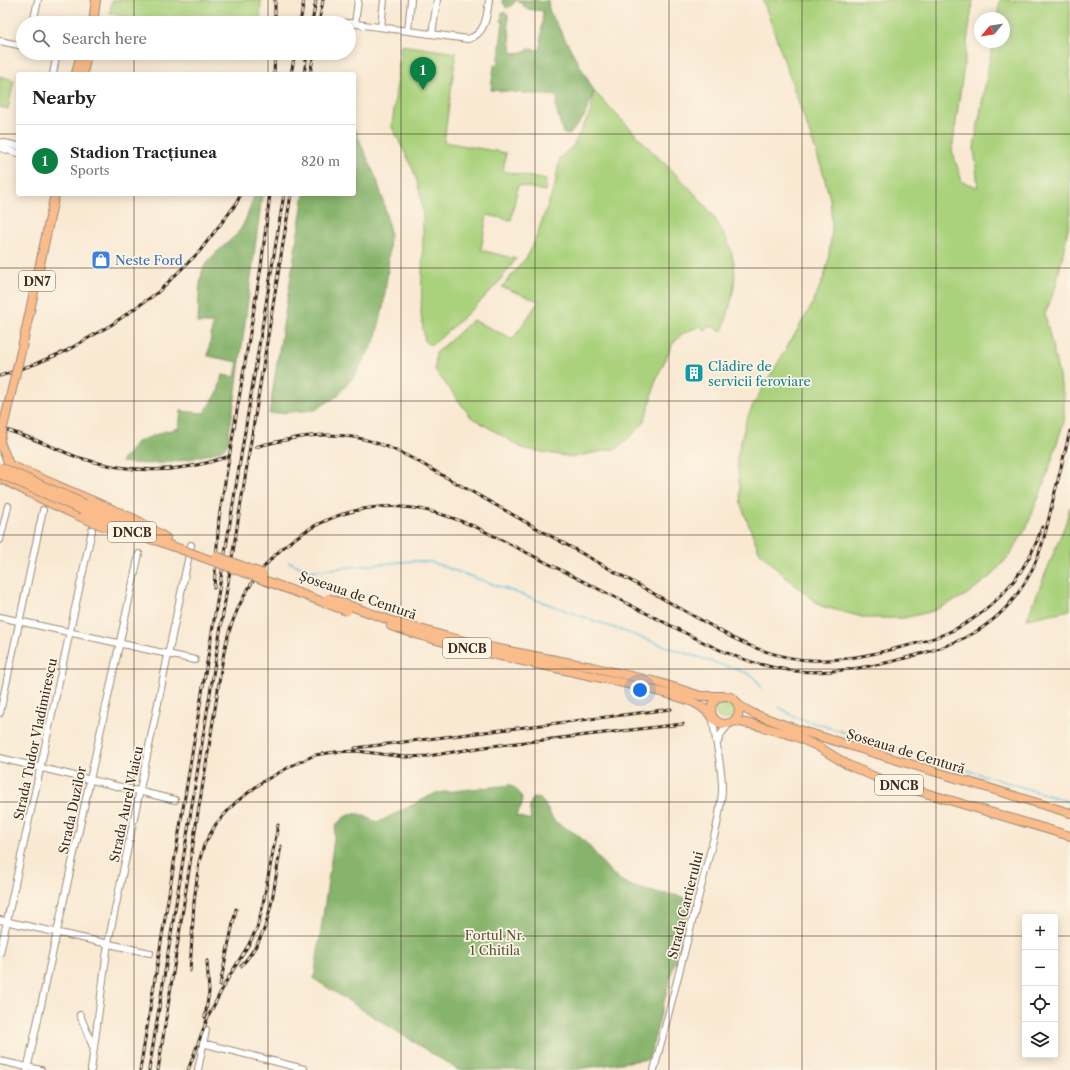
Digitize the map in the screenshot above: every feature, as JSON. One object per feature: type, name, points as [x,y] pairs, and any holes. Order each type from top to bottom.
[{"type":"main road","points":[[90,16],[95,2]]},
{"type":"main road","points":[[94,16],[95,2]]},
{"type":"main road","points":[[76,72],[79,60]]},
{"type":"main road","points":[[83,72],[86,60]]},
{"type":"main road","name":"DN7","points":[[5,459],[0,441],[55,196]]},
{"type":"main road","points":[[5,459],[10,472],[1,480],[125,534],[140,538],[163,540]]},
{"type":"main road","points":[[5,459],[137,520],[163,540]]},
{"type":"main road","name":"Șoseaua de Centură","points":[[0,467],[84,507]]},
{"type":"main road","name":"Șoseaua de Centură","points":[[1,480],[84,507],[128,524],[163,540],[186,547],[439,641],[672,695],[698,704],[723,725],[732,723],[755,724],[795,736],[817,746],[848,766],[882,780],[1070,836]]},
{"type":"main road","name":"Șoseaua de Centură","points":[[348,608],[456,639],[494,648],[592,667],[657,682],[701,696],[731,697],[738,704],[754,714],[796,729],[1070,813]]},
{"type":"main road","points":[[713,718],[711,709],[712,704],[722,696]]},
{"type":"main road","points":[[732,723],[739,715],[740,708],[738,704]]},
{"type":"street","points":[[35,16],[38,0]]},
{"type":"street","points":[[352,16],[358,0]]},
{"type":"street","points":[[381,27],[384,0]]},
{"type":"street","points":[[408,30],[411,0]]},
{"type":"street","points":[[432,34],[437,0]]},
{"type":"street","points":[[356,24],[472,38],[478,34],[483,27],[489,0]]},
{"type":"street","points":[[0,41],[16,44]]},
{"type":"street","points":[[53,72],[56,60]]},
{"type":"street","points":[[0,142],[16,146]]},
{"type":"street","points":[[0,148],[16,152]]},
{"type":"street","points":[[0,540],[8,506]]},
{"type":"street","points":[[0,713],[43,510]]},
{"type":"street","name":"Strada Tudor Vladimirescu","points":[[0,953],[92,530]]},
{"type":"street","name":"Strada Aurel Vlaicu","points":[[91,1070],[108,943],[169,654],[186,547]]},
{"type":"street","name":"Strada Duzilor","points":[[28,1069],[139,554]]},
{"type":"street","points":[[0,616],[195,660]]},
{"type":"street","name":"Strada Cartierului","points":[[654,1070],[719,811],[722,790],[713,718]]},
{"type":"street","points":[[717,744],[721,734],[732,723]]},
{"type":"street","points":[[0,758],[175,800]]},
{"type":"street","points":[[0,920],[150,953]]},
{"type":"street","points":[[80,1015],[94,1048]]},
{"type":"street","points":[[198,1070],[202,1043],[206,1030]]},
{"type":"street","points":[[202,1043],[304,1070]]},
{"type":"street","points":[[0,1061],[28,1069],[41,1070]]},
{"type":"green space","points":[[112,0],[261,0],[260,16],[121,16],[110,13]]},
{"type":"green space","points":[[502,0],[517,0],[511,6],[506,8]]},
{"type":"green space","points":[[517,0],[537,0],[541,2],[548,0],[549,10],[594,91],[584,117],[571,133],[567,135],[563,133],[556,108],[558,101],[556,96],[491,90],[494,65],[498,66],[503,21],[501,21],[502,12],[508,15],[512,53],[524,52],[529,49],[540,50],[543,11],[527,9]]},
{"type":"green space","points":[[763,0],[973,0],[952,150],[962,182],[978,187],[974,147],[992,48],[1010,48],[1010,12],[998,12],[1000,0],[1070,0],[1070,219],[1056,286],[1045,314],[1064,398],[1064,421],[1045,481],[1026,529],[1009,556],[991,576],[966,595],[933,611],[903,618],[866,618],[821,606],[785,577],[759,551],[741,505],[737,458],[746,421],[753,405],[812,305],[824,277],[828,262],[832,229],[830,199],[823,172]]},
{"type":"green space","points":[[401,45],[456,53],[444,142],[506,153],[503,171],[546,180],[545,191],[518,185],[511,220],[487,215],[481,250],[516,259],[497,284],[480,302],[437,341],[431,344],[425,342],[421,314],[423,217],[421,199],[412,167],[392,127]]},
{"type":"green space","points":[[0,76],[14,80],[8,109],[0,107]]},
{"type":"green space","points":[[594,91],[704,204],[714,217],[730,247],[735,272],[732,298],[723,330],[720,331],[711,326],[705,330],[700,326],[682,334],[672,345],[655,382],[652,398],[643,424],[618,448],[572,457],[524,449],[471,417],[435,370],[436,353],[473,320],[513,339],[539,301],[502,287],[527,257],[534,243],[555,185],[560,158],[573,146],[590,113]]},
{"type":"green space","points":[[356,133],[377,180],[390,232],[388,269],[383,308],[375,340],[355,375],[336,397],[315,410],[269,414],[304,196],[356,196]]},
{"type":"green space","points":[[254,196],[262,196],[235,398],[227,445],[217,452],[174,462],[142,464],[121,462],[137,442],[163,432],[179,428],[181,411],[204,413],[218,392],[222,375],[235,377],[238,362],[208,356],[213,323],[198,323],[200,286],[204,267],[219,250],[237,234],[248,215]]},
{"type":"green space","points":[[1070,507],[1070,610],[1027,619],[1065,525]]},
{"type":"green space","points":[[725,700],[732,703],[735,710],[732,717],[725,720],[718,717],[715,710],[718,703]]},
{"type":"green space","name":"Fortul Nr. 1 Chitila","points":[[510,785],[517,790],[522,798],[522,804],[516,816],[531,820],[531,802],[534,797],[538,798],[543,802],[555,821],[582,839],[608,869],[619,879],[641,889],[681,896],[687,899],[689,903],[688,910],[649,1059],[571,1070],[458,1070],[314,979],[336,825],[341,820],[351,814],[356,814],[377,823],[436,793]]},
{"type":"waterway","points":[[289,562],[310,571],[412,561],[431,562],[673,649],[747,673],[754,677],[762,688]]},
{"type":"waterway","points":[[779,707],[795,717],[1070,802]]},
{"type":"railway","points":[[275,0],[275,16]]},
{"type":"railway","points":[[301,16],[304,0]]},
{"type":"railway","points":[[313,16],[316,0]]},
{"type":"railway","points":[[320,16],[323,0]]},
{"type":"railway","points":[[274,72],[275,60]]},
{"type":"railway","points":[[291,72],[294,60]]},
{"type":"railway","points":[[304,72],[306,60]]},
{"type":"railway","points":[[310,72],[313,60]]},
{"type":"railway","points":[[0,376],[66,351],[111,325],[157,293],[199,252],[236,204],[240,196]]},
{"type":"railway","points":[[214,588],[219,518],[261,267],[270,196]]},
{"type":"railway","points":[[140,1070],[284,196]]},
{"type":"railway","points":[[149,1070],[291,196]]},
{"type":"railway","points":[[0,428],[31,438],[77,457],[115,467],[152,470],[171,469],[208,463],[227,457]]},
{"type":"railway","points":[[158,1070],[225,646],[234,618],[246,592],[262,569],[282,549],[304,532],[329,519],[356,510],[384,507],[413,508],[430,511],[478,528],[726,653],[759,664],[794,671],[818,672],[854,669],[890,662],[948,645],[982,628],[1011,602],[1030,575],[1042,545],[1070,431]]},
{"type":"railway","points":[[256,447],[295,438],[328,435],[358,438],[387,447],[417,461],[733,638],[755,648],[795,659],[834,660],[875,653],[929,640],[963,625],[993,603],[1006,590],[1027,560],[1036,544],[1042,527]]},
{"type":"railway","points":[[355,748],[671,709]]},
{"type":"railway","points":[[190,971],[194,902],[199,862],[204,845],[216,824],[235,803],[262,782],[293,765],[315,755],[335,752],[357,751],[405,757],[428,756],[491,746],[683,724]]},
{"type":"railway","points":[[188,1070],[208,1017],[227,980],[257,928],[278,825]]},
{"type":"railway","points":[[241,966],[251,954],[263,932],[272,901],[281,846]]},
{"type":"railway","points":[[220,985],[236,909]]},
{"type":"railway","points":[[205,1017],[209,992],[207,961]]},
{"type":"place","name":"Stadion Tracțiunea","points":[[423,90]]},
{"type":"place","name":"Neste Ford","points":[[101,260]]},
{"type":"place","name":"Clădire de servicii feroviare","points":[[694,373]]}]
